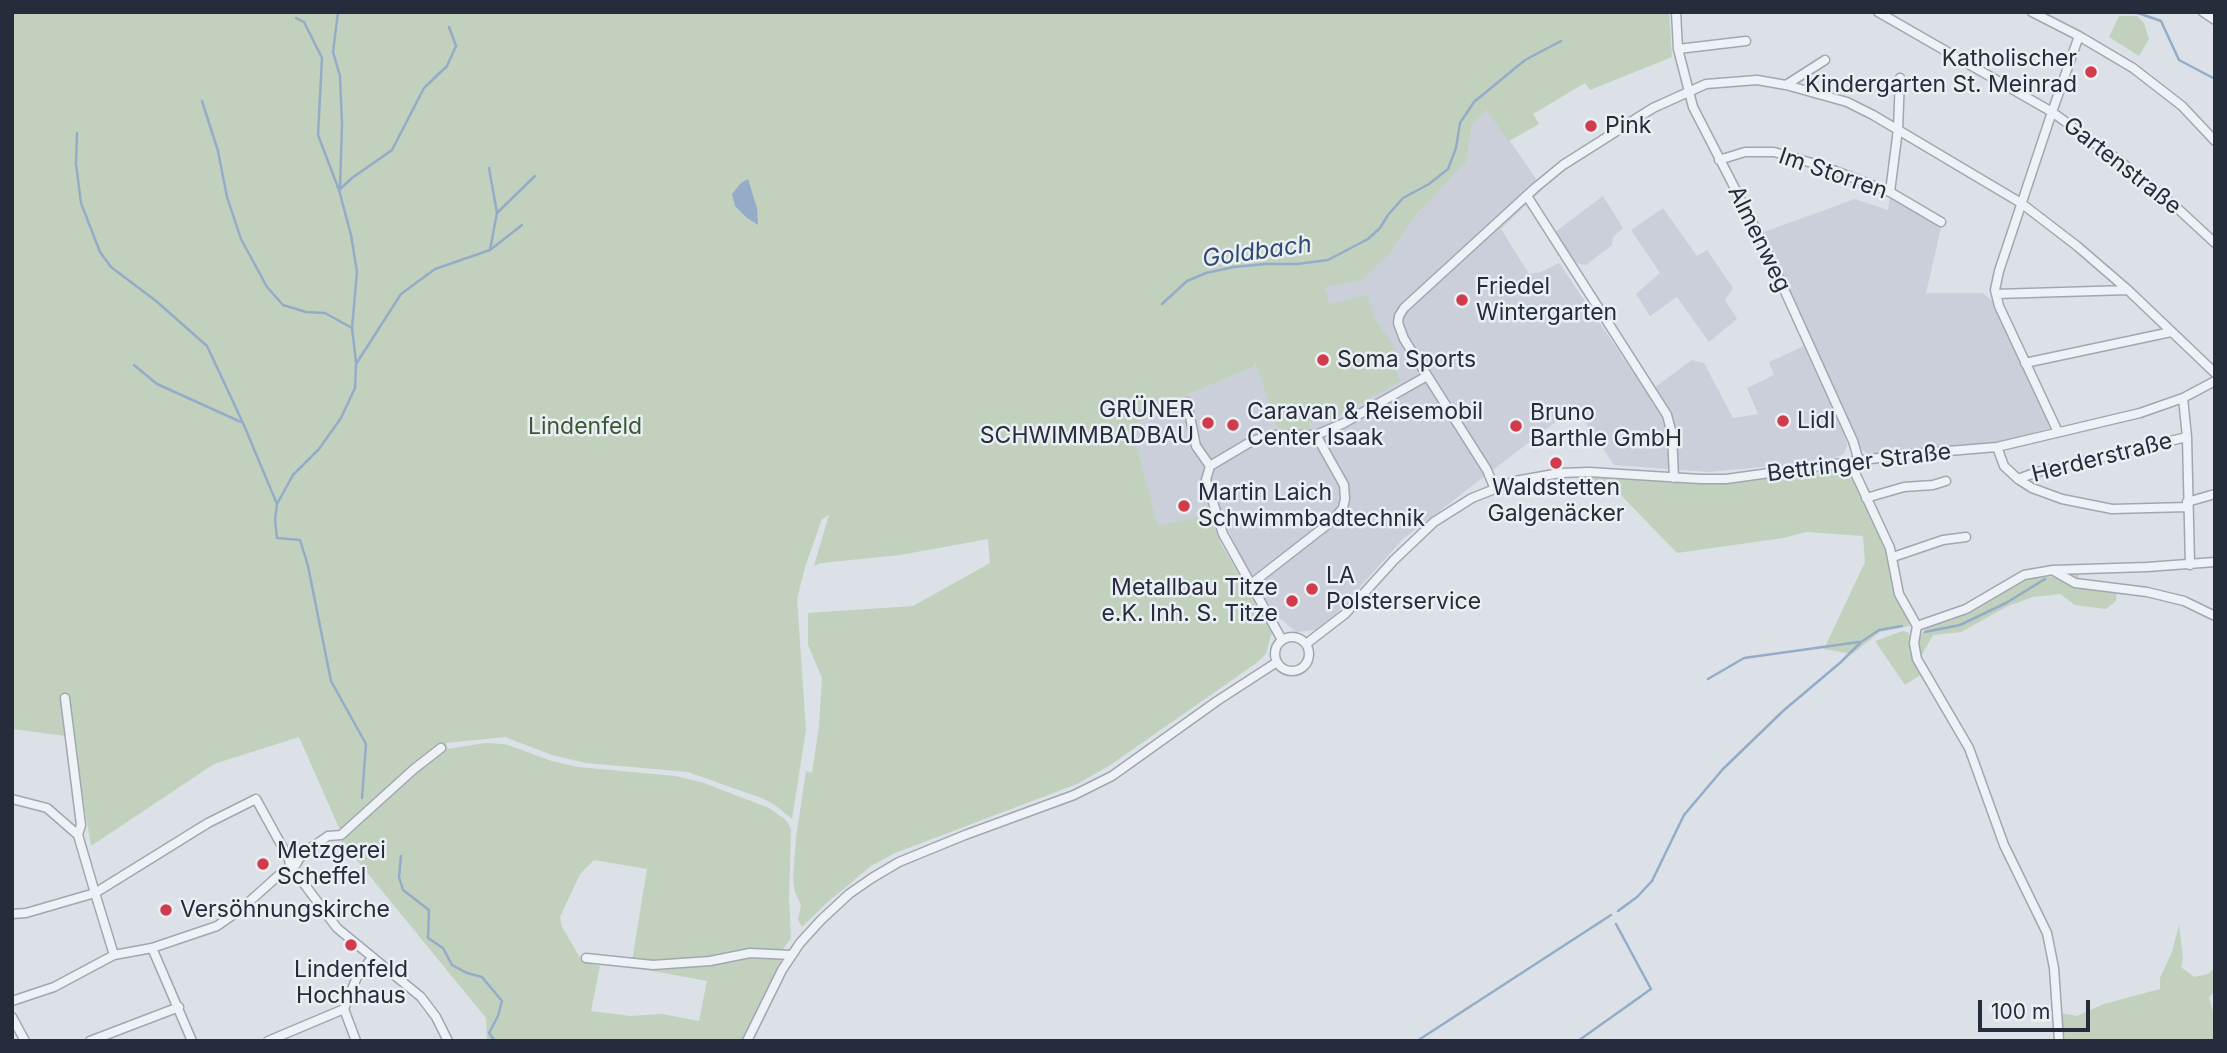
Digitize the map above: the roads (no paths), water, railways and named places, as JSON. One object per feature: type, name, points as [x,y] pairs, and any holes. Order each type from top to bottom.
[{"type":"street","name":"Almenweg","points":[[1676,12],[1678,49],[1687,91],[1701,127],[1769,255],[1853,441],[1854,461],[1866,498],[1893,557],[1899,594],[1917,626]]},
{"type":"street","name":"Gartenstraße","points":[[1878,12],[2052,112],[2121,162],[2215,243]]},
{"type":"street","points":[[2032,12],[2133,68],[2201,123],[2215,141]]},
{"type":"street","points":[[2203,12],[2215,20]]},
{"type":"street","points":[[2058,432],[1996,294],[2000,271],[2021,204],[2079,36]]},
{"type":"street","points":[[1678,49],[1746,41]]},
{"type":"street","points":[[1786,85],[1825,60]]},
{"type":"street","points":[[1890,192],[1898,129],[1900,78]]},
{"type":"street","points":[[1494,487],[1487,470],[1400,331],[1399,316],[1404,308],[1563,165],[1653,108],[1706,84],[1757,80],[1786,85],[1847,102],[1898,129],[2021,204],[2077,246],[2128,290],[2215,373]]},
{"type":"street","name":"Im Storren","points":[[1719,160],[1745,152],[1774,152],[1822,166],[1890,192],[1941,222]]},
{"type":"street","points":[[1527,196],[1667,415],[1672,434],[1674,478]]},
{"type":"street","points":[[1996,294],[2128,290]]},
{"type":"street","points":[[2025,363],[2171,332]]},
{"type":"street","points":[[1282,640],[1231,551],[1215,514],[1206,480],[1210,466],[1252,441],[1265,437],[1317,435],[1344,423],[1427,376]]},
{"type":"street","name":"Bettringer Straße","points":[[1307,644],[1345,614],[1421,533],[1461,505],[1494,487],[1533,477],[1589,472],[1726,479],[1932,451],[1997,447],[2140,413],[2183,398],[2215,381]]},
{"type":"street","points":[[2183,398],[2187,437],[2190,565]]},
{"type":"street","points":[[1186,402],[1196,446],[1210,466]]},
{"type":"street","points":[[1251,584],[1332,521],[1343,508],[1344,485],[1317,435]]},
{"type":"street","name":"Herderstraße","points":[[2018,479],[2037,472],[2187,437]]},
{"type":"street","points":[[1997,447],[2004,466],[2018,479],[2032,488],[2086,505],[2112,509],[2188,505],[2215,494]]},
{"type":"street","points":[[1866,498],[1905,487],[1946,481]]},
{"type":"street","points":[[1893,557],[1943,540],[1966,537]]},
{"type":"street","points":[[2059,1041],[2054,968],[2047,933],[2004,845],[1969,748],[1917,659],[1914,643],[1917,626],[1966,609],[2024,575],[2053,570],[2215,562]]},
{"type":"street","points":[[2053,570],[2075,583],[2147,592],[2184,601],[2215,616]]},
{"type":"street","points":[[1293,637],[1307,644],[1308,659],[1298,670],[1286,670],[1277,662],[1275,652],[1282,640],[1293,637]]},
{"type":"street","points":[[747,1041],[792,955],[821,920],[849,894],[899,862],[1074,795],[1112,776],[1277,662]]},
{"type":"street","points":[[65,698],[81,825],[78,835]]},
{"type":"street","points":[[291,873],[309,849],[328,836],[341,835],[441,748]]},
{"type":"street","points":[[12,799],[47,808],[78,835],[114,955]]},
{"type":"street","points":[[12,914],[26,913],[95,893],[208,823],[256,799],[289,859],[291,873]]},
{"type":"street","points":[[12,1001],[54,987],[114,955],[152,948],[216,926],[240,910],[279,875],[291,873],[299,877],[337,928],[421,997],[436,1017],[448,1041]]},
{"type":"street","points":[[152,948],[192,1041]]},
{"type":"street","points":[[586,958],[653,965],[710,961],[750,953],[792,955]]},
{"type":"street","points":[[356,1041],[344,1009],[357,977],[372,958]]},
{"type":"street","points":[[90,1041],[179,1007]]},
{"type":"street","points":[[268,1041],[344,1009]]},
{"type":"street","points":[[12,1017],[25,1041]]},
{"type":"water","points":[[748,179],[757,208],[758,225],[735,206],[732,194]]},
{"type":"waterway","points":[[338,12],[333,52],[340,76],[340,186]]},
{"type":"waterway","points":[[2116,12],[2138,13],[2161,21],[2179,60],[2215,79]]},
{"type":"waterway","points":[[296,18],[304,22],[322,58],[318,135],[339,190]]},
{"type":"waterway","points":[[356,362],[352,328],[357,272],[339,190],[392,150],[424,88],[447,66],[456,46],[449,27]]},
{"type":"waterway","name":"Goldbach","points":[[1162,304],[1187,281],[1206,273],[1234,267],[1328,260],[1368,239],[1403,198],[1429,184],[1448,169],[1456,148],[1460,123],[1474,102],[1525,60],[1561,41]]},
{"type":"waterway","points":[[202,101],[241,239],[267,287],[283,305],[306,312],[325,313],[352,328]]},
{"type":"waterway","points":[[77,133],[76,164],[81,203],[100,252],[111,267],[156,301],[207,346],[277,504],[277,538],[300,540],[308,566],[331,681],[366,744],[362,798]]},
{"type":"waterway","points":[[489,168],[497,213]]},
{"type":"waterway","points":[[490,250],[497,213],[535,176]]},
{"type":"waterway","points":[[277,504],[293,475],[319,449],[341,418],[355,388],[356,364],[401,294],[435,269],[490,250],[522,225]]},
{"type":"waterway","points":[[134,365],[157,384],[241,422]]},
{"type":"waterway","points":[[1925,632],[1960,625],[2006,603],[2045,579]]},
{"type":"waterway","points":[[1618,911],[1652,881],[1684,815],[1723,769],[1861,642],[1879,630],[1902,626]]},
{"type":"waterway","points":[[1708,679],[1744,658],[1859,642]]},
{"type":"waterway","points":[[401,856],[399,877],[403,890],[429,910],[428,938],[443,948],[452,965],[482,977],[502,1001],[489,1033],[495,1041]]},
{"type":"waterway","points":[[1417,1041],[1611,915]]},
{"type":"waterway","points":[[1578,1041],[1651,989],[1616,924]]},
{"type":"place","name":"Katholischer Kindergarten St. Meinrad","points":[[2091,72]]},
{"type":"place","name":"Pink","points":[[1591,126]]},
{"type":"place","name":"Friedel Wintergarten","points":[[1462,300]]},
{"type":"place","name":"Soma Sports","points":[[1323,360]]},
{"type":"place","name":"Lidl","points":[[1783,421]]},
{"type":"place","name":"GRÜNER SCHWIMMBADBAU","points":[[1208,423]]},
{"type":"place","name":"Caravan & Reisemobil Center Isaak","points":[[1233,425]]},
{"type":"place","name":"Bruno Barthle GmbH","points":[[1516,426]]},
{"type":"place","name":"Waldstetten Galgenäcker","points":[[1556,463]]},
{"type":"place","name":"Martin Laich Schwimmbadtechnik","points":[[1184,506]]},
{"type":"place","name":"LA Polsterservice","points":[[1312,589]]},
{"type":"place","name":"Metallbau Titze e.K. Inh. S. Titze","points":[[1292,601]]},
{"type":"place","name":"Metzgerei Scheffel","points":[[263,864]]},
{"type":"place","name":"Versöhnungskirche","points":[[166,910]]},
{"type":"place","name":"Lindenfeld Hochhaus","points":[[351,945]]},
{"type":"park label","name":"Lindenfeld","points":[[585,427]]}]
